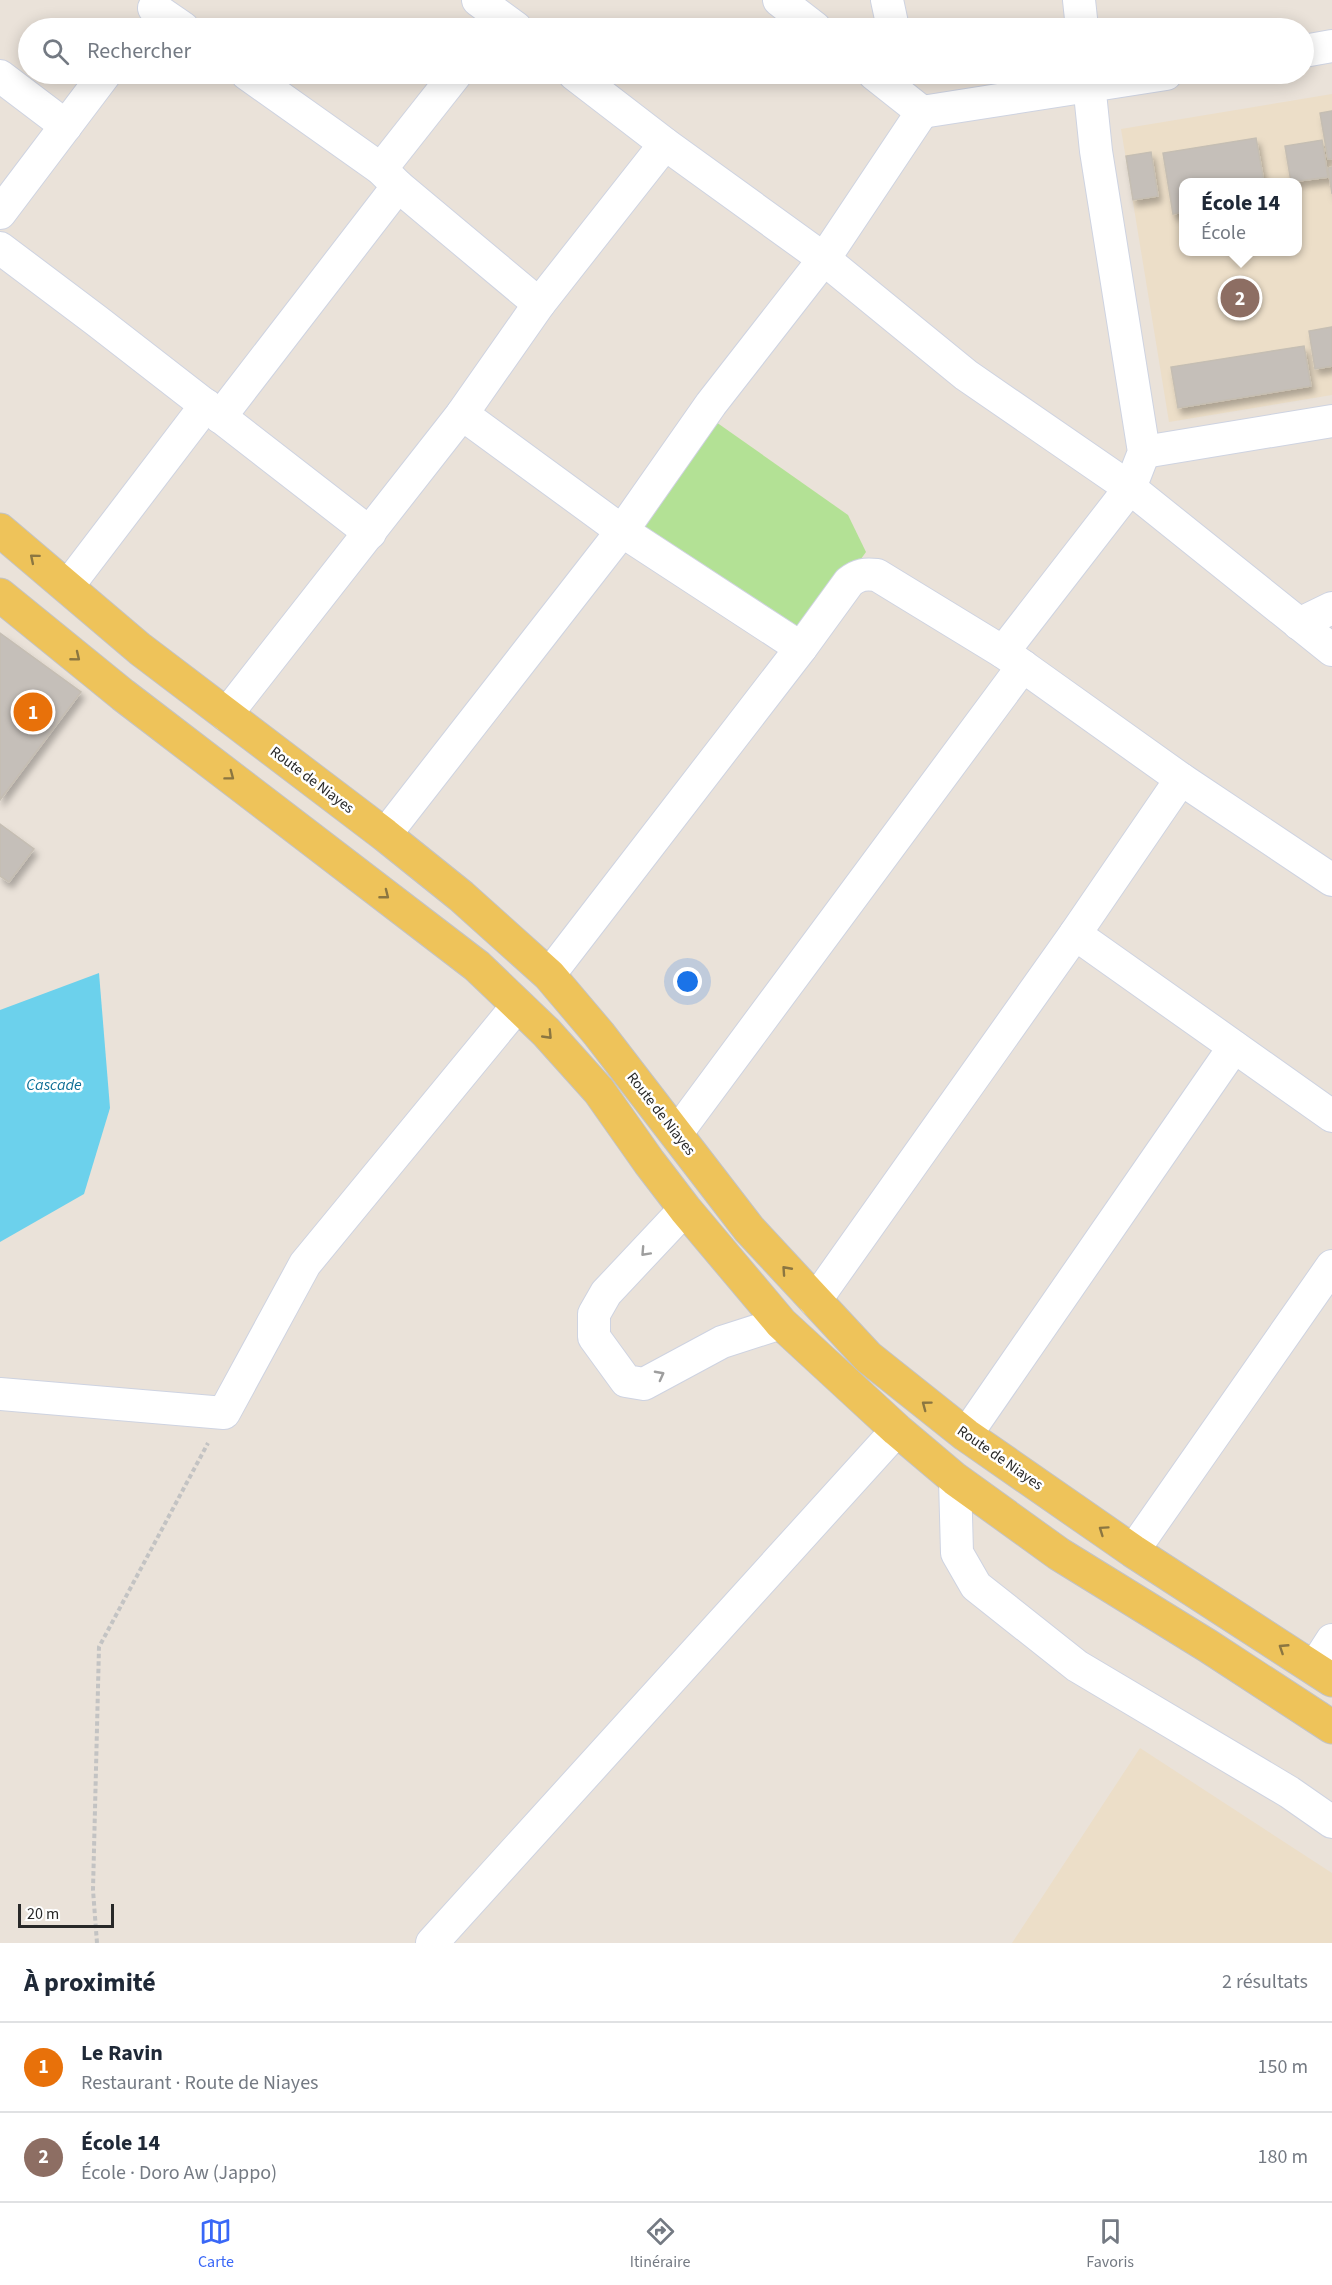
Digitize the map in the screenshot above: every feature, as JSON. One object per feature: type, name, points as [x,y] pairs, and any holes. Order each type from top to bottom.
[{"type":"main road","name":"Route de Niayes","points":[[0,530],[140,649],[385,835],[499,929],[549,975],[677,1133],[749,1229],[868,1357],[966,1435],[1133,1551],[1323,1674]]},
{"type":"main road","points":[[0,595],[123,695],[477,966],[566,1054],[599,1091],[685,1209],[781,1323],[897,1430],[955,1479],[1059,1554],[1208,1646],[1332,1727]]},
{"type":"street","points":[[779,0],[802,18]]},
{"type":"street","points":[[887,0],[891,18]]},
{"type":"street","points":[[1079,0],[1081,18]]},
{"type":"street","points":[[1314,49],[1332,46]]},
{"type":"street","points":[[0,76],[66,126]]},
{"type":"street","points":[[0,213],[98,84]]},
{"type":"street","points":[[261,84],[389,177],[539,304]]},
{"type":"street","points":[[68,586],[213,411],[389,177],[449,84]]},
{"type":"street","points":[[587,84],[665,144],[824,259],[966,375],[1130,488],[1332,651]]},
{"type":"street","points":[[890,84],[922,112]]},
{"type":"street","points":[[385,835],[622,531],[711,404],[824,259],[922,112],[1068,84]]},
{"type":"street","points":[[677,1133],[1013,659],[1130,488],[1144,452],[1096,151],[1089,84]]},
{"type":"street","points":[[226,715],[462,414],[539,304],[665,144]]},
{"type":"street","points":[[0,248],[370,533]]},
{"type":"street","points":[[462,414],[622,531],[801,648]]},
{"type":"street","points":[[1144,452],[1332,421]]},
{"type":"street","points":[[549,975],[801,648],[849,582],[865,574],[877,575],[1013,659],[1181,779],[1328,868]]},
{"type":"street","points":[[1299,624],[1332,608]]},
{"type":"street","points":[[815,1301],[1075,934],[1181,779]]},
{"type":"street","points":[[1075,934],[1332,1116]]},
{"type":"street","points":[[0,1394],[224,1413],[305,1264],[518,1005]]},
{"type":"street","points":[[966,1435],[1234,1047]]},
{"type":"street","points":[[685,1209],[606,1293],[594,1314],[594,1337],[626,1381],[644,1384],[722,1342],[781,1323]]},
{"type":"street","points":[[1133,1551],[1332,1266]]},
{"type":"street","points":[[432,1943],[897,1430]]},
{"type":"street","points":[[955,1479],[957,1553],[976,1586],[1077,1666],[1289,1792],[1332,1822]]},
{"type":"street","points":[[1323,1674],[1332,1640]]},
{"type":"path","points":[[97,1943],[93,1890],[99,1647],[224,1413]]},
{"type":"shaded area","points":[[1332,94],[1332,395],[1169,422],[1121,129]]},
{"type":"shaded area","points":[[1140,1748],[1332,1873],[1332,1943],[1012,1943]]},
{"type":"green space","points":[[706,415],[848,515],[866,552],[799,645],[625,527]]},
{"type":"water","name":"Cascade","points":[[99,973],[110,1108],[84,1194],[0,1242],[0,1010]]},
{"type":"building","points":[[1332,111],[1332,159],[1328,159],[1320,113]]},
{"type":"building","points":[[1256,138],[1263,178],[1179,178],[1179,213],[1173,214],[1163,153]]},
{"type":"building","points":[[1322,140],[1328,177],[1302,181],[1302,178],[1290,178],[1285,146]]},
{"type":"building","points":[[1151,152],[1158,196],[1133,200],[1126,156]]},
{"type":"building","points":[[1332,167],[1332,194],[1328,168]]},
{"type":"building","points":[[1332,327],[1332,366],[1315,369],[1309,331]]},
{"type":"building","points":[[1304,346],[1311,386],[1178,408],[1171,367]]},
{"type":"building","points":[[0,633],[81,692],[0,800]]},
{"type":"building","points":[[0,824],[34,849],[9,882],[0,876]]},
{"type":"place","name":"École 14","points":[[1240,298]]},
{"type":"place","name":"Le Ravin","points":[[33,712]]}]
